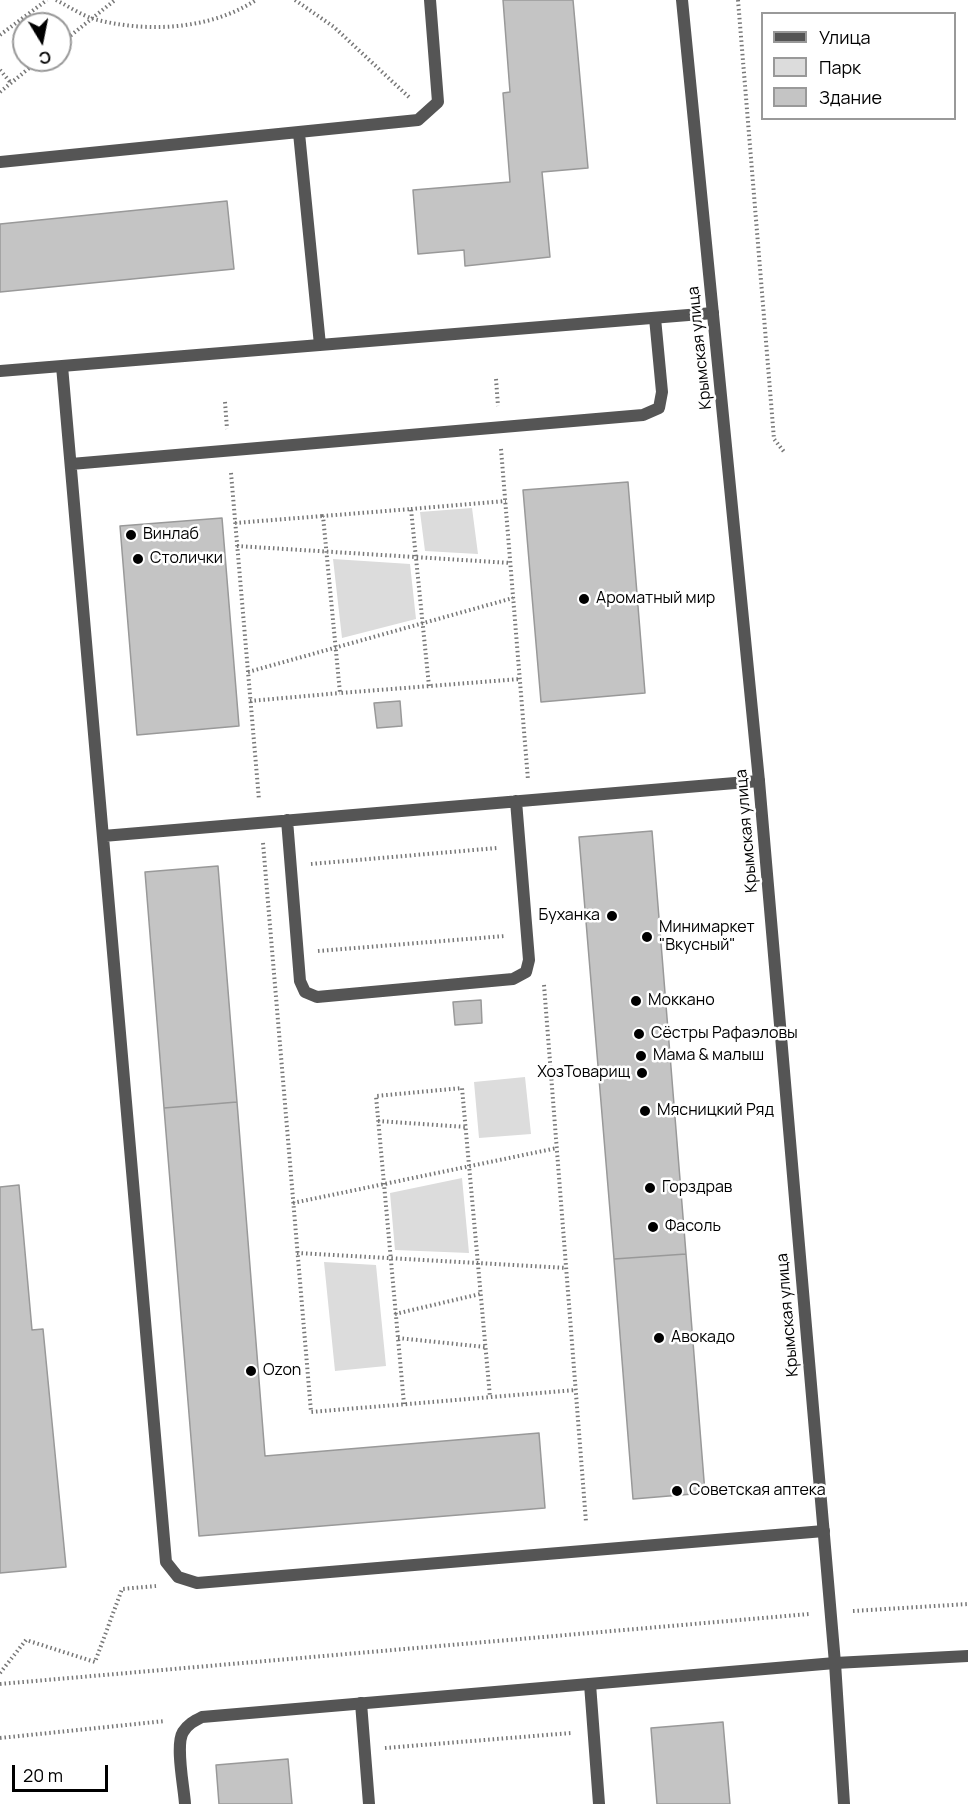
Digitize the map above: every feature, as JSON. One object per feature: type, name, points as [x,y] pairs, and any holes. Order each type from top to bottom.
[{"type":"street","points":[[0,162],[418,120],[438,102],[430,0]]},
{"type":"street","name":"Крымская улица","points":[[682,0],[759,781],[835,1663],[844,1804]]},
{"type":"street","points":[[299,133],[320,345]]},
{"type":"street","points":[[0,371],[713,314]]},
{"type":"street","points":[[71,464],[643,415],[659,408],[662,392],[655,318]]},
{"type":"street","points":[[62,366],[166,1562],[178,1577],[198,1583],[824,1531]]},
{"type":"street","points":[[103,836],[759,781]]},
{"type":"street","points":[[287,820],[300,981],[305,992],[317,997],[513,979],[526,972],[529,960],[516,801]]},
{"type":"street","points":[[185,1804],[180,1746],[182,1733],[191,1722],[202,1717],[835,1663],[968,1656]]},
{"type":"street","points":[[590,1684],[599,1804]]},
{"type":"street","points":[[361,1703],[369,1804]]},
{"type":"path","points":[[0,34],[47,0]]},
{"type":"path","points":[[56,0],[92,18],[125,25],[162,27],[202,22],[244,8],[256,0]]},
{"type":"path","points":[[72,34],[114,0]]},
{"type":"path","points":[[295,0],[334,27],[426,113]]},
{"type":"path","points":[[738,0],[774,439],[785,453]]},
{"type":"path","points":[[0,70],[11,83]]},
{"type":"path","points":[[0,92],[24,72]]},
{"type":"path","points":[[505,493],[522,703]]},
{"type":"path","points":[[235,523],[506,501]]},
{"type":"path","points":[[411,509],[429,686]]},
{"type":"path","points":[[235,516],[311,1412],[576,1390]]},
{"type":"path","points":[[323,516],[340,693]]},
{"type":"path","points":[[237,546],[510,563]]},
{"type":"path","points":[[248,672],[513,598]]},
{"type":"path","points":[[250,700],[520,679]]},
{"type":"path","points":[[290,865],[519,846]]},
{"type":"path","points":[[298,953],[526,934]]},
{"type":"path","points":[[548,1038],[586,1522]]},
{"type":"path","points":[[404,1404],[376,1096],[462,1088],[490,1397]]},
{"type":"path","points":[[378,1122],[466,1127]]},
{"type":"path","points":[[293,1203],[557,1148]]},
{"type":"path","points":[[297,1253],[566,1268]]},
{"type":"path","points":[[395,1314],[480,1294]]},
{"type":"path","points":[[398,1338],[485,1347]]},
{"type":"path","points":[[0,1673],[26,1640],[95,1662],[122,1589],[161,1586],[178,1577]]},
{"type":"path","points":[[0,1684],[830,1612],[968,1604]]},
{"type":"path","points":[[0,1738],[202,1717]]},
{"type":"path","points":[[364,1750],[593,1731]]},
{"type":"green space","points":[[472,508],[478,554],[425,551],[420,512]]},
{"type":"green space","points":[[333,559],[410,564],[416,619],[342,638]]},
{"type":"green space","points":[[525,1077],[531,1134],[479,1138],[474,1082]]},
{"type":"green space","points":[[462,1178],[469,1253],[395,1250],[390,1193]]},
{"type":"green space","points":[[324,1262],[376,1265],[386,1366],[335,1371]]},
{"type":"building","points":[[503,0],[573,0],[588,168],[542,172],[550,257],[465,266],[464,250],[418,254],[413,190],[510,182],[503,93],[510,92]]},
{"type":"building","points":[[227,201],[234,269],[0,292],[0,224]]},
{"type":"building","points":[[628,482],[645,693],[541,702],[523,490]]},
{"type":"building","points":[[222,518],[239,726],[137,735],[120,526]]},
{"type":"building","points":[[400,701],[402,726],[377,728],[374,703]]},
{"type":"building","points":[[652,831],[686,1254],[614,1259],[579,837]]},
{"type":"building","points":[[218,866],[237,1102],[164,1108],[145,872]]},
{"type":"building","points":[[481,1000],[482,1023],[455,1025],[453,1002]]},
{"type":"building","points":[[237,1102],[265,1456],[539,1433],[545,1508],[199,1536],[164,1108]]},
{"type":"building","points":[[19,1185],[32,1330],[43,1329],[66,1567],[0,1573],[0,1187]]},
{"type":"building","points":[[686,1254],[705,1493],[633,1499],[614,1259]]},
{"type":"building","points":[[723,1722],[730,1804],[657,1804],[651,1728]]},
{"type":"building","points":[[288,1759],[292,1804],[219,1804],[216,1765]]},
{"type":"place","name":"Винлаб","points":[[131,535]]},
{"type":"place","name":"Столички","points":[[138,559]]},
{"type":"place","name":"Ароматный мир","points":[[584,599]]},
{"type":"place","name":"Буханка","points":[[612,916]]},
{"type":"place","name":"Минимаркет \"Вкусный\"","points":[[647,937]]},
{"type":"place","name":"Моккано","points":[[636,1001]]},
{"type":"place","name":"Сёстры Рафаэловы","points":[[639,1034]]},
{"type":"place","name":"Мама & малыш","points":[[641,1056]]},
{"type":"place","name":"ХозТоварищ","points":[[642,1073]]},
{"type":"place","name":"Мясницкий Ряд","points":[[645,1111]]},
{"type":"place","name":"Горздрав","points":[[650,1188]]},
{"type":"place","name":"Фасоль","points":[[653,1227]]},
{"type":"place","name":"Авокадо","points":[[659,1338]]},
{"type":"place","name":"Ozon","points":[[251,1371]]},
{"type":"place","name":"Советская аптека","points":[[677,1491]]}]
